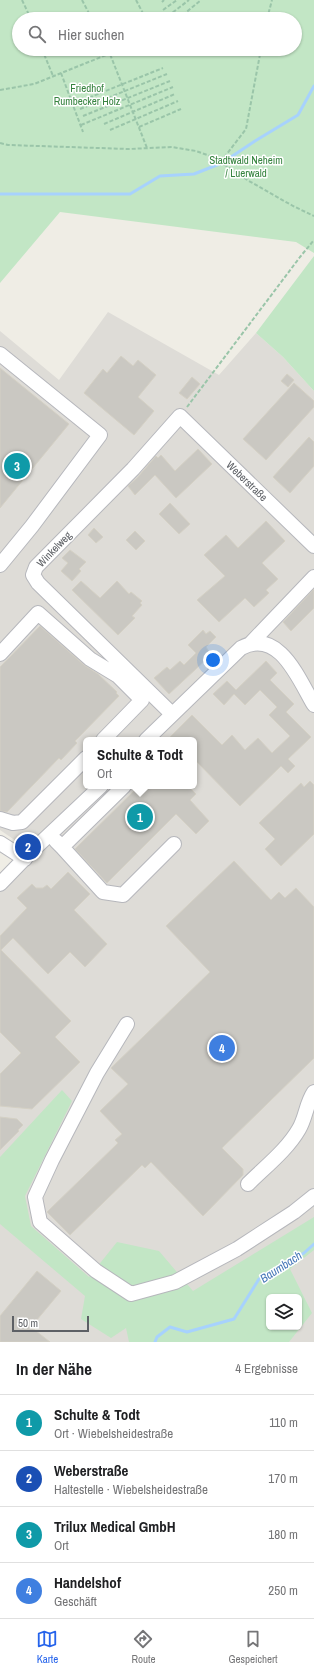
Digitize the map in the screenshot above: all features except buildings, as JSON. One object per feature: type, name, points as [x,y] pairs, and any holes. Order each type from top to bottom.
[{"type":"street","points":[[0,354],[100,435],[32,526],[0,565]]},
{"type":"street","name":"Weberstraße","points":[[180,416],[314,546]]},
{"type":"street","name":"Winkelweg","points":[[172,714],[38,583],[33,573],[36,567],[133,469],[180,416]]},
{"type":"street","points":[[149,737],[242,648],[250,644],[314,577]]},
{"type":"street","points":[[0,654],[38,613],[90,659],[118,676],[142,700],[107,737]]},
{"type":"street","points":[[250,644],[261,643],[275,648],[288,661],[314,705]]},
{"type":"street","points":[[0,819],[13,823],[22,822],[83,763]]},
{"type":"street","points":[[0,884],[24,859],[98,789]]},
{"type":"street","points":[[62,847],[121,789]]},
{"type":"street","points":[[50,835],[103,892],[123,895],[174,844]]},
{"type":"street","points":[[0,843],[24,859]]},
{"type":"street","points":[[127,1024],[97,1073],[52,1160],[35,1197],[40,1222],[96,1272],[131,1294],[175,1282],[237,1249],[294,1212],[314,1196]]},
{"type":"street","points":[[248,1184],[288,1145],[296,1134],[305,1116],[307,1105],[314,1092]]},
{"type":"path","points":[[22,0],[28,12]]},
{"type":"path","points":[[82,0],[88,12]]},
{"type":"path","points":[[136,0],[142,12]]},
{"type":"path","points":[[163,10],[177,0]]},
{"type":"path","points":[[173,12],[189,0]]},
{"type":"path","points":[[186,12],[200,0]]},
{"type":"path","points":[[269,12],[272,0]]},
{"type":"path","points":[[45,56],[53,76]]},
{"type":"path","points":[[0,90],[27,86],[103,56]]},
{"type":"path","points":[[111,56],[147,148]]},
{"type":"path","points":[[222,163],[226,155],[246,129],[260,56]]},
{"type":"path","points":[[78,102],[163,68]]},
{"type":"path","points":[[61,73],[83,132]]},
{"type":"path","points":[[80,109],[167,74]]},
{"type":"path","points":[[83,116],[170,81]]},
{"type":"path","points":[[81,125],[173,87]]},
{"type":"path","points":[[104,124],[175,94]]},
{"type":"path","points":[[110,130],[178,102]]},
{"type":"path","points":[[139,127],[181,109]]},
{"type":"path","points":[[0,143],[8,145],[129,149],[172,147],[208,154],[248,181],[292,206],[314,216]]},
{"type":"path","points":[[180,416],[314,240]]},
{"type":"shaded area","points":[[108,312],[219,375],[256,333],[283,357],[314,391],[314,1342],[0,1342],[0,891],[34,857],[25,847],[0,830],[0,331],[59,380]]},
{"type":"green space","name":"Stadtwald Neheim / Luerwald","points":[[0,0],[314,0],[314,253],[296,242],[60,212],[0,283]]},
{"type":"green space","points":[[314,256],[314,391],[283,357],[256,333]]},
{"type":"green space","points":[[62,1090],[72,1101],[25,1196],[31,1226],[89,1277],[117,1242],[159,1251],[193,1291],[314,1217],[314,1250],[290,1269],[312,1313],[302,1326],[302,1294],[266,1294],[266,1330],[299,1330],[289,1342],[129,1342],[126,1328],[111,1338],[81,1319],[85,1296],[0,1224],[0,1157]]},
{"type":"waterway","points":[[0,194],[130,194],[160,176],[194,174],[222,163],[298,115],[314,86]]},
{"type":"waterway","name":"Baumbach","points":[[155,1342],[157,1337],[170,1327],[187,1332],[234,1319],[259,1279],[304,1253],[314,1244]]},
{"type":"place","name":"Trilux Medical GmbH","points":[[17,466]]},
{"type":"place","name":"Schulte & Todt","points":[[140,817]]},
{"type":"place","name":"Weberstraße","points":[[28,847]]},
{"type":"place","name":"Handelshof","points":[[222,1048]]},
{"type":"park label","name":"Friedhof Rumbecker Holz","points":[[87,94]]}]
